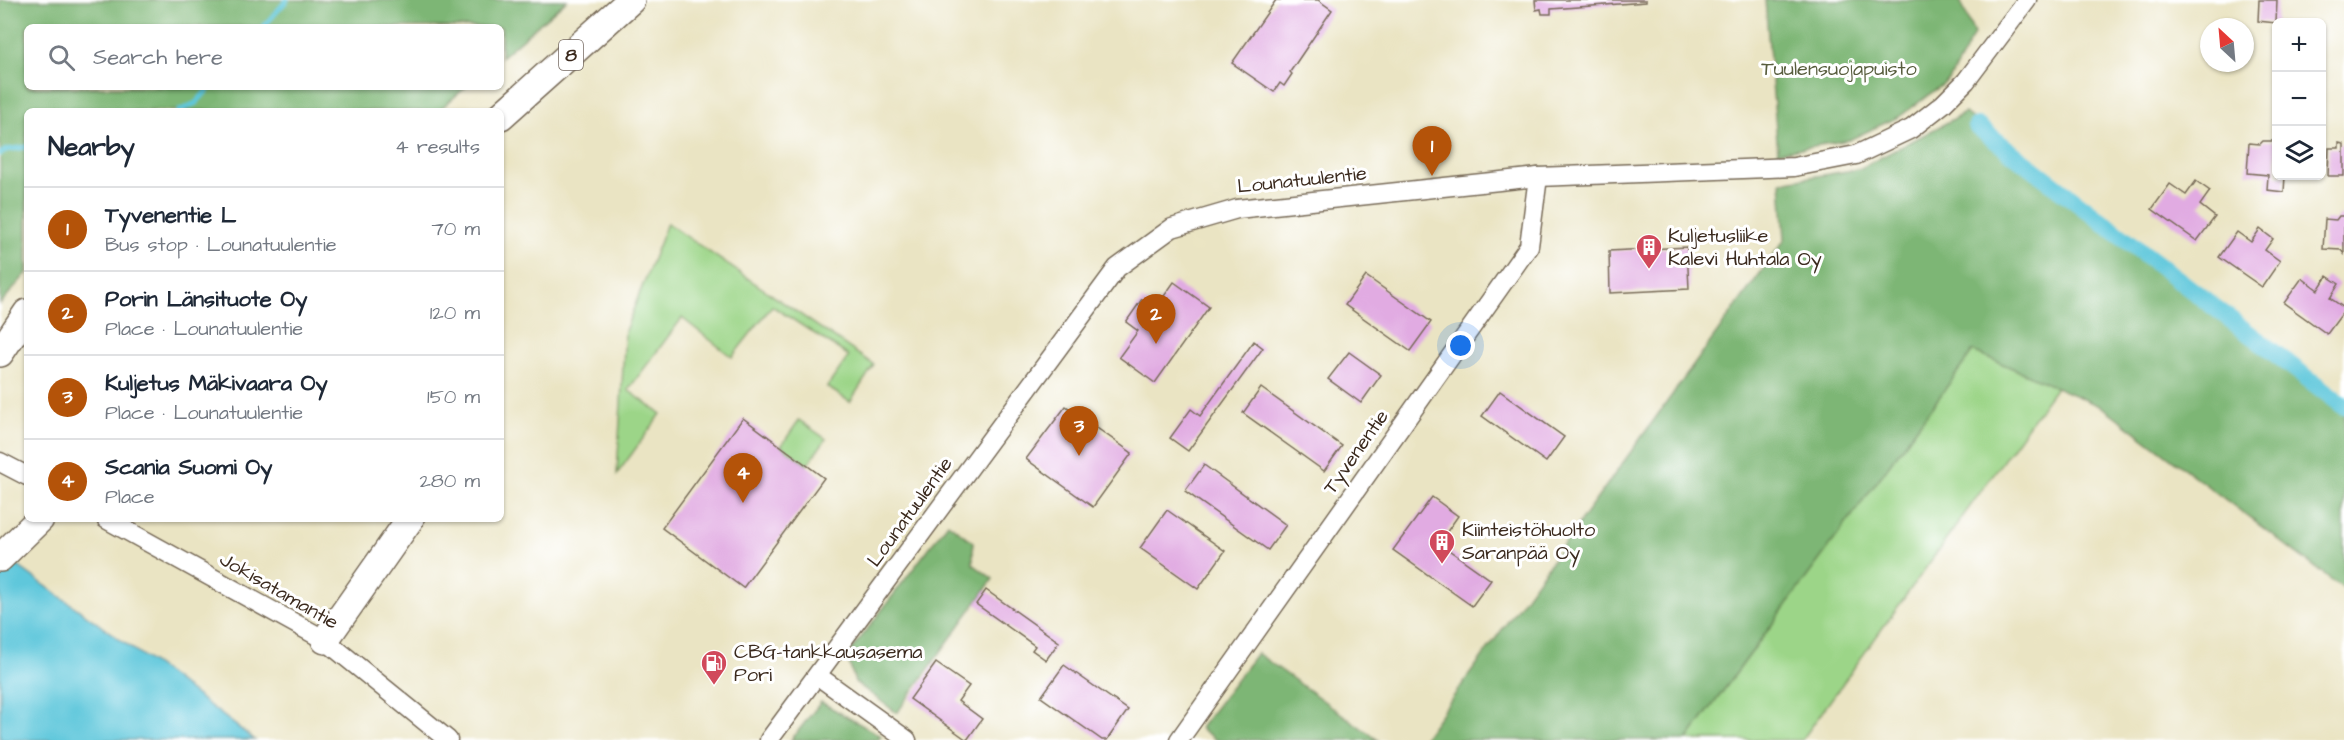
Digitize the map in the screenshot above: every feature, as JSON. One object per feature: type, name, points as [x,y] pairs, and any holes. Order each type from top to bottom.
[{"type":"highway","name":"8","points":[[504,113],[632,0]]},
{"type":"highway","points":[[0,353],[24,317]]},
{"type":"highway","points":[[0,558],[37,522]]},
{"type":"highway","points":[[325,640],[408,522]]},
{"type":"street","name":"Lounatuulentie","points":[[769,740],[1117,268],[1172,228],[1237,209],[1538,177],[1794,167],[1856,155],[1911,129],[1943,104],[1966,81],[2026,0]]},
{"type":"street","name":"Tyvenentie","points":[[1179,740],[1529,246],[1538,177]]},
{"type":"street","points":[[0,462],[24,475]]},
{"type":"street","name":"Jokisatamantie","points":[[111,522],[325,640],[448,740]]},
{"type":"street","points":[[818,676],[907,740]]},
{"type":"green space","points":[[0,0],[567,0],[504,54],[504,24],[24,24],[24,90],[462,90],[442,108],[24,108],[24,276],[0,304]]},
{"type":"green space","name":"Tuulensuojapuisto","points":[[1765,0],[1960,0],[1974,34],[1949,80],[1900,116],[1849,140],[1778,152]]},
{"type":"green space","points":[[1965,113],[2344,401],[2344,589],[2104,408],[1973,351],[1687,740],[1422,740],[1785,239],[1781,182],[1859,169]]},
{"type":"green space","points":[[667,223],[874,365],[850,402],[827,387],[849,356],[772,306],[732,357],[682,318],[628,390],[661,414],[617,474],[625,331]]},
{"type":"green space","points":[[1973,351],[2056,387],[1802,740],[1687,740]]},
{"type":"green space","points":[[799,420],[826,439],[807,465],[781,446]]},
{"type":"green space","points":[[948,523],[973,542],[973,564],[993,579],[897,713],[855,682],[847,656]]},
{"type":"green space","points":[[1257,653],[1378,740],[1216,740],[1200,728]]},
{"type":"green space","points":[[821,702],[881,736],[878,740],[791,740]]},
{"type":"water","points":[[0,553],[168,674],[255,740],[0,740]]},
{"type":"building","points":[[1276,0],[1318,0],[1332,10],[1290,72],[1292,74],[1284,86],[1280,83],[1274,92],[1232,63]]},
{"type":"building","points":[[1535,0],[1646,0],[1646,2],[1551,9],[1551,14],[1542,14],[1541,9],[1536,10]]},
{"type":"building","points":[[2259,0],[2277,0],[2276,18],[2272,18],[2272,23],[2258,21]]},
{"type":"building","points":[[2263,141],[2272,141],[2272,180],[2285,180],[2284,192],[2267,190],[2268,175],[2247,173],[2249,143],[2260,144]]},
{"type":"building","points":[[2339,143],[2344,144],[2344,176],[2328,176],[2329,148],[2339,148]]},
{"type":"building","points":[[2196,181],[2210,191],[2200,205],[2215,217],[2197,241],[2152,209],[2170,184],[2186,195]]},
{"type":"building","points":[[2339,216],[2344,216],[2344,254],[2341,250],[2323,249],[2325,219],[2336,220]]},
{"type":"building","points":[[2260,229],[2273,239],[2265,250],[2280,261],[2262,287],[2219,257],[2237,232],[2251,242]]},
{"type":"building","name":"Kuljetusliike Kalevi Huhtala Oy","points":[[1687,247],[1689,289],[1610,293],[1609,251]]},
{"type":"building","points":[[1366,276],[1431,322],[1410,351],[1345,305]]},
{"type":"building","points":[[2327,276],[2339,284],[2330,298],[2344,308],[2344,311],[2327,334],[2284,303],[2302,278],[2318,290]]},
{"type":"building","points":[[1174,282],[1209,307],[1155,383],[1119,357],[1138,331],[1126,322],[1142,299],[1155,309]]},
{"type":"building","points":[[1254,341],[1263,348],[1188,451],[1170,438],[1191,409],[1200,416]]},
{"type":"building","points":[[1349,352],[1381,375],[1361,403],[1328,379]]},
{"type":"building","points":[[1261,388],[1342,446],[1324,471],[1243,413]]},
{"type":"building","points":[[1500,391],[1564,437],[1546,462],[1482,416]]},
{"type":"building","points":[[1066,406],[1132,453],[1093,507],[1026,459]]},
{"type":"building","points":[[743,418],[824,478],[743,588],[662,528]]},
{"type":"building","points":[[1204,465],[1286,525],[1268,550],[1185,491]]},
{"type":"building","name":"Kiinteistöhuolto Saranpää Oy","points":[[1432,497],[1458,516],[1439,543],[1491,580],[1472,606],[1393,550]]},
{"type":"building","points":[[1167,510],[1225,551],[1198,589],[1140,548]]},
{"type":"building","points":[[986,590],[1059,642],[1046,660],[1032,650],[1035,646],[976,604]]},
{"type":"building","points":[[936,663],[969,686],[958,701],[982,719],[967,740],[910,699]]},
{"type":"building","points":[[1064,665],[1128,710],[1107,740],[1102,740],[1041,697]]},
{"type":"waterway","points":[[266,24],[287,0]]},
{"type":"waterway","points":[[185,108],[196,103],[207,90]]},
{"type":"waterway","points":[[1977,126],[2344,406]]},
{"type":"waterway","points":[[0,154],[6,150],[24,147]]},
{"type":"place","name":"Tyvenentie L","points":[[1432,176]]},
{"type":"place","name":"Kuljetusliike Kalevi Huhtala Oy","points":[[1649,270]]},
{"type":"place","name":"Porin Länsituote Oy","points":[[1156,344]]},
{"type":"place","name":"Kuljetus Mäkivaara Oy","points":[[1079,456]]},
{"type":"place","name":"Scania Suomi Oy","points":[[743,503]]},
{"type":"place","name":"Kiinteistöhuolto Saranpää Oy","points":[[1442,565]]},
{"type":"place","name":"CBG-tankkausasema Pori","points":[[714,686]]}]
